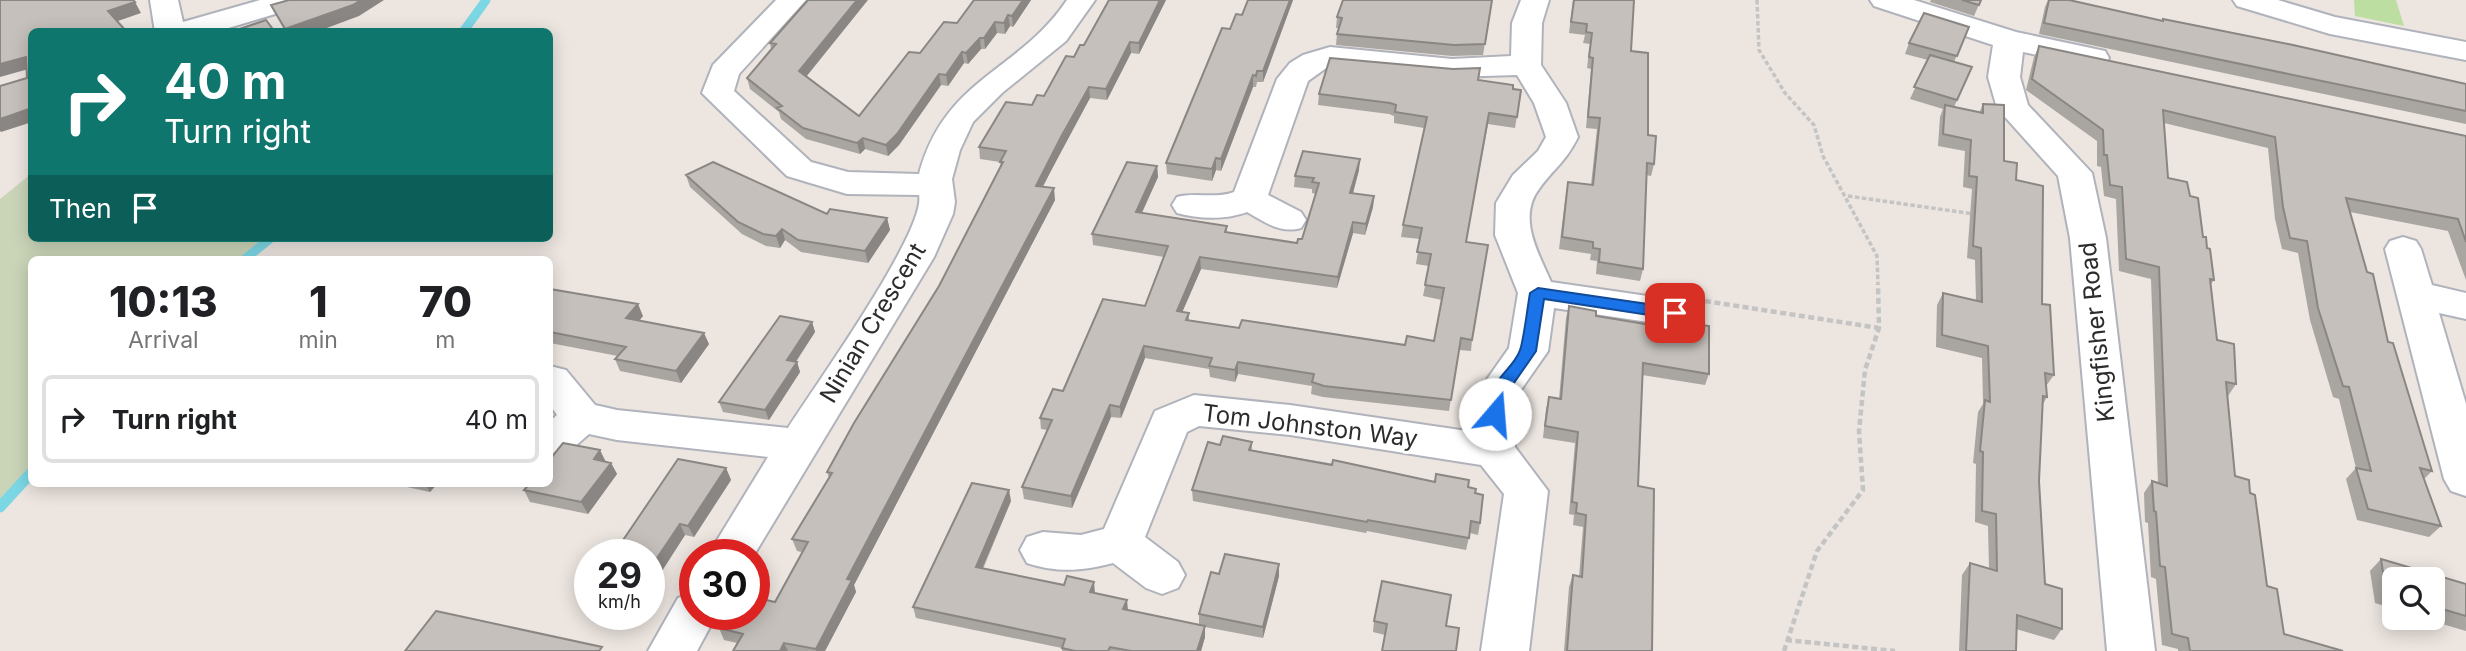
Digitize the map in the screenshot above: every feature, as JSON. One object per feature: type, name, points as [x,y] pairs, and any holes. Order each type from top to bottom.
[{"type":"street","points":[[164,0],[169,28]]},
{"type":"street","points":[[195,28],[292,0]]},
{"type":"street","points":[[792,0],[724,72],[718,93],[799,169],[847,183],[934,185]]},
{"type":"street","name":"Ninian Crescent","points":[[740,539],[916,257],[939,203],[934,185],[946,142],[960,117],[979,98],[1049,43],[1074,13],[1081,0]]},
{"type":"street","points":[[1505,651],[1526,491],[1494,451],[1496,395],[1528,351],[1538,293],[1513,235],[1513,203],[1525,183],[1552,156],[1562,136],[1550,103],[1526,65],[1527,23],[1535,0]]},
{"type":"street","points":[[1884,0],[2009,40],[2116,62]]},
{"type":"street","points":[[2247,0],[2332,13],[2466,51]]},
{"type":"street","name":"Kingfisher Road","points":[[2009,40],[2004,77],[2013,108],[2075,173],[2088,237],[2131,651]]},
{"type":"street","points":[[1189,205],[1231,206],[1249,199],[1293,79],[1313,60],[1330,57],[1452,68],[1526,65]]},
{"type":"street","points":[[1249,199],[1288,220]]},
{"type":"street","points":[[2403,249],[2466,479]]},
{"type":"street","points":[[1538,293],[1690,307]]},
{"type":"street","points":[[2416,294],[2466,306]]},
{"type":"street","points":[[553,381],[582,417],[617,425],[799,445]]},
{"type":"street","name":"Tom Johnston Way","points":[[1121,543],[1170,422],[1194,410],[1290,420],[1494,451]]},
{"type":"street","points":[[553,441],[582,417]]},
{"type":"street","points":[[1043,550],[1081,552],[1121,543],[1162,575]]},
{"type":"street","points":[[672,651],[684,630]]},
{"type":"path","points":[[1757,0],[1759,50],[1785,93],[1814,125],[1824,156],[1877,256],[1879,328],[1865,370],[1859,431],[1863,490],[1817,551],[1784,651]]},
{"type":"path","points":[[1847,196],[1975,214]]},
{"type":"path","points":[[1690,307],[1879,328]]},
{"type":"path","points":[[1786,640],[1895,651]]},
{"type":"green space","points":[[2354,0],[2396,0],[2404,26],[2355,16]]},
{"type":"green space","points":[[28,176],[28,242],[266,242],[249,256],[28,256],[28,473],[0,506],[0,199]]},
{"type":"building","points":[[0,0],[135,2],[108,11],[123,28],[28,28],[28,109],[0,119],[0,86],[27,78],[26,57],[0,64]]},
{"type":"building","points":[[289,0],[361,0],[288,28],[284,28],[271,5]]},
{"type":"building","points":[[808,0],[857,0],[799,71],[859,116],[909,52],[920,53],[944,22],[957,23],[974,0],[1023,0],[1004,23],[995,22],[984,38],[980,38],[966,53],[962,52],[946,75],[939,74],[897,134],[886,145],[863,138],[857,143],[803,128],[777,108],[782,106],[747,78],[776,44],[770,43]]},
{"type":"building","points":[[1109,0],[1160,0],[1139,43],[1130,42],[1106,89],[1089,87],[1061,137],[1036,186],[1054,188],[847,579],[852,580],[816,649],[784,643],[780,651],[733,651],[743,634],[727,630],[770,630],[770,601],[775,602],[808,542],[792,539],[832,473],[827,472],[854,423],[939,286],[1003,162],[1000,162],[1006,151],[979,147],[1006,102],[1032,105],[1037,95],[1044,96],[1066,56],[1074,57],[1080,45],[1084,45]]},
{"type":"building","points":[[1248,0],[1290,0],[1263,71],[1257,71],[1256,76],[1253,75],[1221,159],[1216,158],[1212,169],[1166,163],[1222,28],[1230,29],[1236,14],[1242,15]]},
{"type":"building","points":[[1343,0],[1492,0],[1485,44],[1454,45],[1337,34],[1342,18],[1337,17]]},
{"type":"building","points":[[1574,0],[1634,0],[1631,51],[1648,53],[1648,135],[1656,136],[1654,164],[1647,163],[1643,269],[1599,262],[1600,249],[1593,248],[1593,242],[1562,237],[1568,182],[1593,185],[1600,118],[1588,117],[1593,58],[1589,57],[1592,33],[1586,32],[1587,24],[1571,22]]},
{"type":"building","points":[[1962,0],[1981,0],[1979,5]]},
{"type":"building","points":[[2049,0],[2069,0],[2293,45],[2466,84],[2466,111],[2044,23]]},
{"type":"building","points":[[1924,13],[1969,27],[1957,56],[1909,43]]},
{"type":"building","points":[[266,20],[272,28],[243,28]]},
{"type":"building","points":[[2039,46],[2466,136],[2466,242],[2458,219],[2346,198],[2367,272],[2373,274],[2388,342],[2393,343],[2432,471],[2420,468],[2441,526],[2368,509],[2356,468],[2371,471],[2349,387],[2343,386],[2318,308],[2307,241],[2290,238],[2283,207],[2275,137],[2163,110],[2168,178],[2187,182],[2190,196],[2198,198],[2203,237],[2206,237],[2207,248],[2210,249],[2214,280],[2210,279],[2217,340],[2234,344],[2236,384],[2226,382],[2235,476],[2249,480],[2250,493],[2255,495],[2267,586],[2277,589],[2284,634],[2343,651],[2190,651],[2188,638],[2172,634],[2165,567],[2160,566],[2152,481],[2167,486],[2159,267],[2126,259],[2122,187],[2110,185],[2107,155],[2104,155],[2103,130],[2032,79]]},
{"type":"building","points":[[1930,55],[1972,67],[1957,100],[1914,87]]},
{"type":"building","points":[[1330,58],[1453,69],[1480,68],[1478,80],[1513,85],[1513,89],[1521,90],[1517,117],[1489,113],[1466,242],[1488,245],[1472,340],[1461,338],[1451,400],[1324,386],[1312,382],[1314,374],[1238,362],[1235,370],[1209,366],[1212,358],[1144,346],[1120,407],[1110,405],[1071,496],[1022,487],[1052,420],[1040,418],[1053,389],[1063,391],[1103,299],[1145,306],[1168,246],[1092,234],[1127,162],[1157,166],[1136,212],[1227,226],[1225,232],[1297,243],[1298,239],[1302,239],[1319,183],[1312,182],[1314,178],[1295,176],[1303,151],[1360,159],[1350,193],[1374,196],[1366,224],[1353,222],[1338,277],[1200,257],[1177,311],[1189,313],[1186,320],[1239,328],[1242,320],[1405,345],[1407,336],[1434,341],[1444,288],[1425,285],[1431,254],[1417,252],[1422,228],[1403,225],[1427,117],[1395,112],[1396,105],[1390,103],[1319,94]]},
{"type":"building","points":[[1983,104],[2004,105],[2004,161],[2017,163],[2016,180],[2043,186],[2042,304],[2050,305],[2054,375],[2045,373],[2047,397],[2043,396],[2039,481],[2045,584],[2062,589],[2062,629],[2017,615],[2016,651],[1966,651],[1970,563],[1997,571],[1996,514],[1982,511],[1983,452],[1980,451],[1985,400],[1990,402],[1988,346],[1942,335],[1943,293],[1982,302],[1981,248],[1973,246],[1977,177],[1969,176],[1971,140],[1943,134],[1945,105],[1983,113]]},
{"type":"building","points":[[713,162],[827,214],[830,209],[887,218],[865,251],[798,240],[782,229],[776,236],[763,234],[738,222],[686,175]]},
{"type":"building","points":[[553,290],[638,304],[626,318],[704,333],[676,371],[615,359],[626,347],[553,333]]},
{"type":"building","points":[[1569,306],[1596,311],[1596,316],[1681,330],[1680,322],[1709,326],[1709,374],[1643,363],[1638,486],[1654,489],[1652,651],[1567,651],[1573,575],[1582,577],[1586,515],[1576,513],[1577,503],[1572,502],[1578,432],[1545,426],[1549,397],[1561,399]]},
{"type":"building","points":[[780,316],[812,322],[787,360],[797,362],[765,410],[719,402]]},
{"type":"building","points":[[1223,436],[1252,442],[1249,450],[1332,465],[1333,460],[1435,482],[1436,474],[1469,480],[1468,487],[1483,495],[1480,523],[1471,521],[1469,538],[1192,490],[1208,442],[1220,445]]},
{"type":"building","points":[[563,443],[600,450],[594,459],[611,463],[581,502],[524,490],[527,487],[553,487],[553,455]]},
{"type":"building","points":[[678,459],[726,468],[688,526],[680,524],[665,546],[665,539],[624,539]]},
{"type":"building","points":[[972,483],[1009,490],[976,567],[1064,585],[1067,576],[1094,582],[1090,592],[1127,600],[1123,609],[1205,626],[1197,651],[1131,651],[1110,647],[1108,651],[1075,651],[1062,648],[1065,639],[913,607]]},
{"type":"building","points":[[1225,554],[1279,564],[1263,627],[1199,614],[1211,572],[1219,574]]},
{"type":"building","points":[[2381,559],[2408,567],[2382,567]]},
{"type":"building","points":[[2445,578],[2466,584],[2466,616],[2445,610]]},
{"type":"building","points":[[1382,581],[1451,595],[1446,626],[1459,628],[1456,651],[1382,651],[1387,624],[1374,621]]},
{"type":"building","points":[[436,611],[602,647],[599,651],[405,651]]},
{"type":"waterway","points":[[466,28],[486,0]]},
{"type":"waterway","points":[[249,256],[266,242]]},
{"type":"waterway","points":[[0,507],[28,476]]},
{"type":"route","points":[[1495,414],[1496,395],[1528,351],[1538,293],[1675,313]]}]
